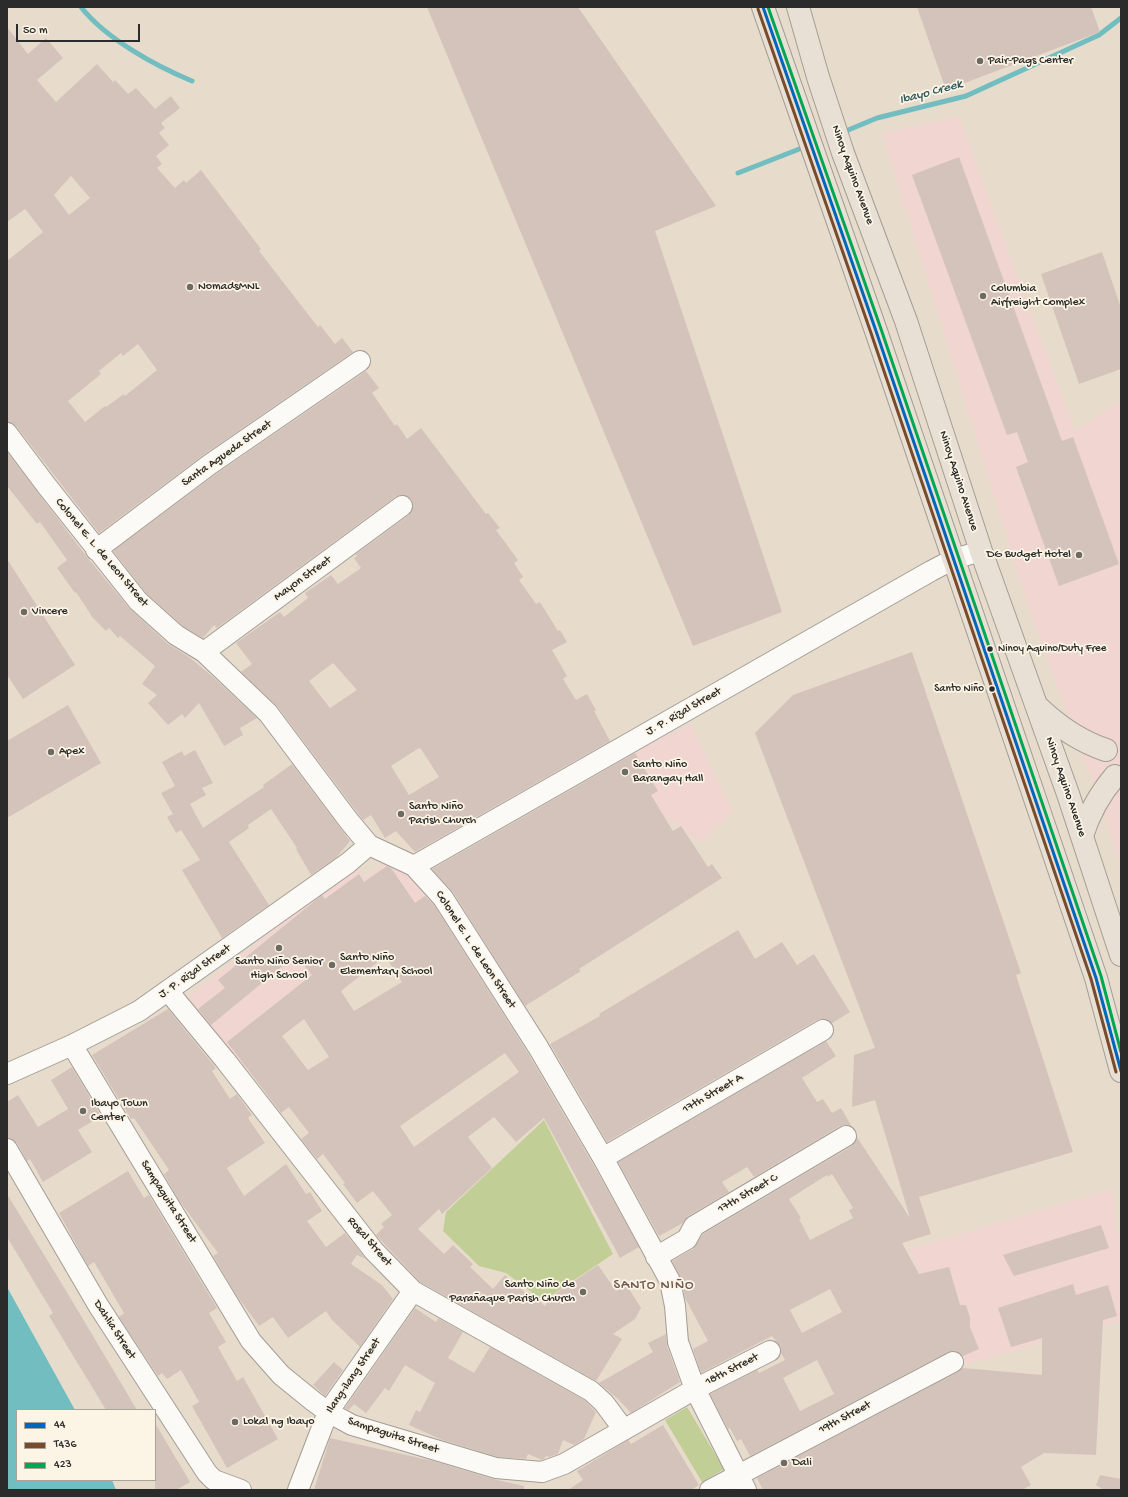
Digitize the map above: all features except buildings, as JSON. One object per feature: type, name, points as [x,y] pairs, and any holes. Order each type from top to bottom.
[{"type":"main road","points":[[763,7],[954,559],[1096,978],[1121,1071]]},
{"type":"main road","name":"Ninoy Aquino Avenue","points":[[798,7],[843,153],[906,321],[981,551],[1082,836],[1121,955]]},
{"type":"main road","points":[[1036,705],[1053,722],[1069,733],[1086,743],[1106,750]]},
{"type":"main road","points":[[1082,836],[1094,805],[1102,791],[1115,776]]},
{"type":"street","name":"Santa Agueda Street","points":[[96,550],[210,465],[360,361]]},
{"type":"street","name":"Colonel E. L. de Leon Street","points":[[7,433],[96,550],[138,600],[176,635],[204,652],[268,712],[348,820],[369,845],[414,866],[443,898],[538,1047],[603,1158],[670,1281],[675,1306],[678,1342],[695,1389],[742,1482]]},
{"type":"street","name":"Mayon Street","points":[[204,652],[402,506]]},
{"type":"street","name":"J. P. Rizal Street","points":[[414,866],[954,559],[981,551]]},
{"type":"street","name":"J. P. Rizal Street","points":[[7,1074],[72,1045],[139,1011],[348,863],[369,845]]},
{"type":"street","name":"Rosal Street","points":[[168,991],[225,1060],[374,1251],[413,1291],[591,1391],[604,1403],[624,1430]]},
{"type":"street","name":"17th Street A","points":[[603,1158],[823,1030]]},
{"type":"street","name":"Sampaguita Street","points":[[72,1045],[251,1340],[281,1374],[328,1412],[352,1425],[496,1468],[542,1472],[564,1464],[695,1389]]},
{"type":"street","name":"17th Street C","points":[[656,1257],[687,1239],[694,1226],[846,1136]]},
{"type":"street","name":"Dahlia Street","points":[[7,1149],[98,1305],[207,1473],[214,1480],[241,1490]]},
{"type":"street","name":"Ilang-ilang Street","points":[[298,1490],[328,1412],[413,1291]]},
{"type":"street","name":"18th Street","points":[[695,1389],[770,1350]]},
{"type":"street","name":"19th Street","points":[[742,1482],[953,1362]]},
{"type":"street","points":[[710,1490],[742,1482]]},
{"type":"shaded area","points":[[959,117],[1075,431],[1121,400],[1121,868],[1107,821],[1027,603],[882,133]]},
{"type":"shaded area","points":[[691,725],[733,811],[701,842],[596,768]]},
{"type":"shaded area","name":"Santo Niño Elementary School","points":[[386,862],[433,890],[456,925],[416,953],[407,940],[241,1071],[185,999],[355,866],[364,878]]},
{"type":"shaded area","points":[[1112,1189],[1121,1256],[1121,1321],[960,1366],[909,1249]]},
{"type":"green space","points":[[544,1120],[613,1254],[543,1301],[506,1273],[479,1266],[443,1231],[446,1212]]},
{"type":"green space","points":[[687,1407],[724,1469],[702,1482],[665,1420]]},
{"type":"water","points":[[7,1287],[74,1409],[16,1409],[16,1481],[112,1481],[116,1490],[7,1490]]},
{"type":"waterway","name":"Ibayo Creek","points":[[81,7],[91,19],[118,41],[163,68],[192,81]]},
{"type":"waterway","name":"Ibayo Creek","points":[[841,133],[877,118],[966,96],[1099,35],[1121,18]]},
{"type":"waterway","name":"Ibayo Creek","points":[[738,173],[807,146]]},
{"type":"transit line","name":"44","points":[[763,7],[876,331],[1096,978],[1121,1071]]},
{"type":"transit line","name":"423","points":[[768,7],[881,329],[1101,976],[1121,1052]]},
{"type":"transit line","name":"T436","points":[[758,9],[871,333],[1091,979],[1116,1072]]},
{"type":"place","name":"Pair-Pags Center","points":[[980,61]]},
{"type":"place","name":"NomadsMNL","points":[[190,287]]},
{"type":"place","name":"Columbia Airfreight Complex","points":[[983,296]]},
{"type":"place","name":"DG Budget Hotel","points":[[1079,555]]},
{"type":"place","name":"Vincere","points":[[24,612]]},
{"type":"place","name":"Ninoy Aquino/Duty Free","points":[[990,649]]},
{"type":"place","name":"Santo Niño","points":[[992,689]]},
{"type":"place","name":"Apex","points":[[51,752]]},
{"type":"place","name":"Santo Niño Barangay Hall","points":[[625,772]]},
{"type":"place","name":"Santo Niño Parish Church","points":[[401,814]]},
{"type":"place","name":"Santo Niño Senior High School","points":[[279,948]]},
{"type":"place","name":"Santo Niño Elementary School","points":[[332,965]]},
{"type":"place","name":"Ibayo Town Center","points":[[83,1111]]},
{"type":"place","name":"Santo Niño de Parañaque Parish Church","points":[[583,1292]]},
{"type":"place","name":"Lokal ng Ibayo","points":[[235,1422]]},
{"type":"place","name":"Dali","points":[[784,1463]]},
{"type":"district","name":"SANTO NIÑO","points":[[654,1286]]}]
